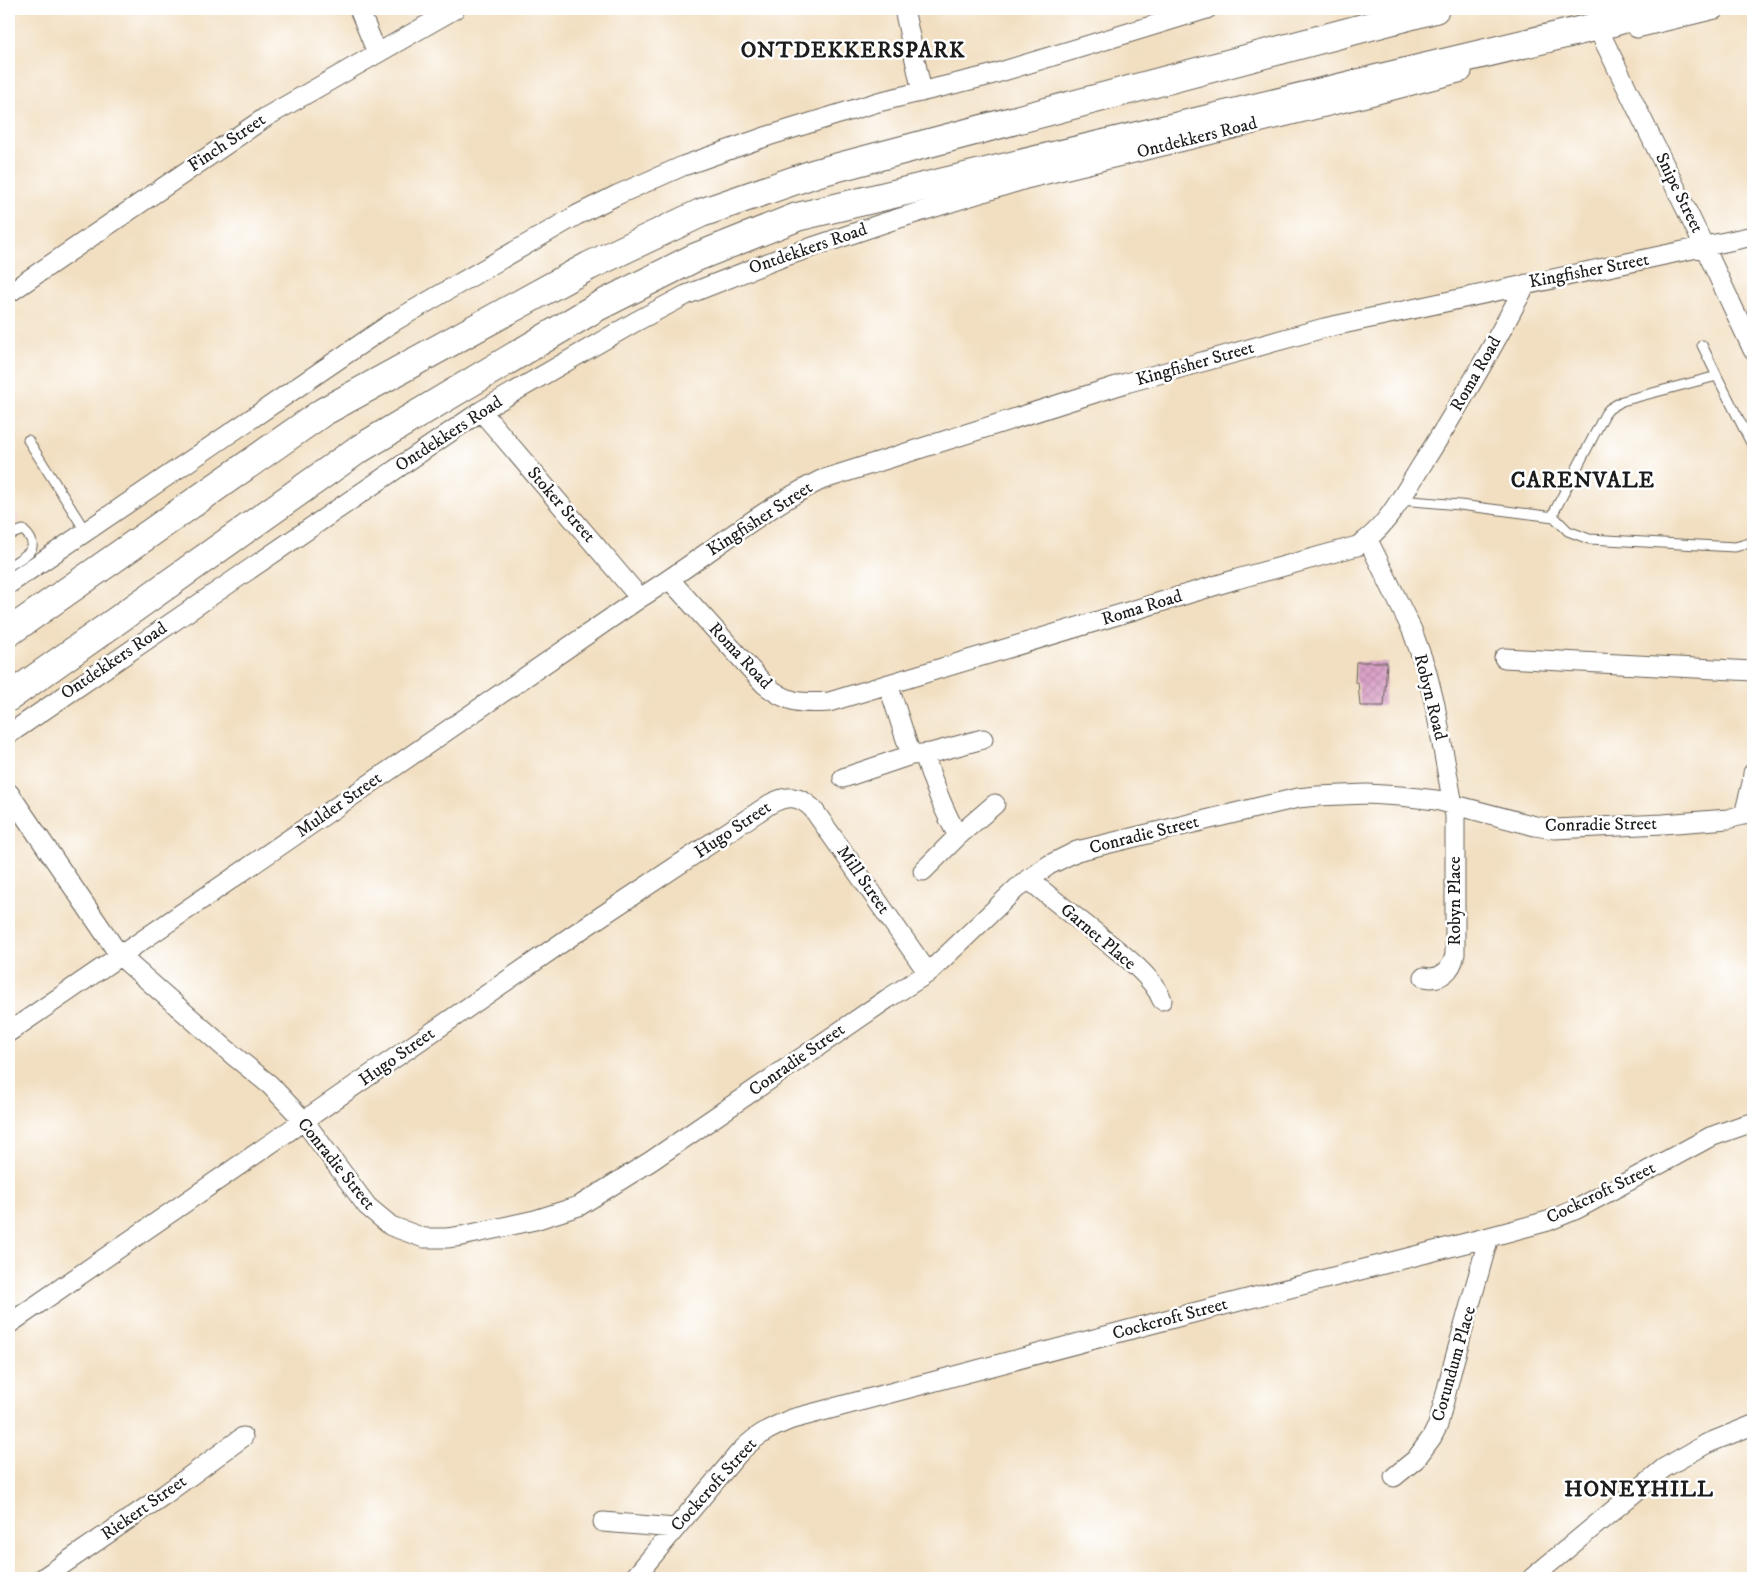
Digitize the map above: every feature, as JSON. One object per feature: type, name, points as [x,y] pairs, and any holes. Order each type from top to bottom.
[{"type":"main road","points":[[9,632],[323,412],[588,266],[701,213],[816,173],[1434,9]]},
{"type":"main road","name":"Ontdekkers Road","points":[[9,697],[356,451],[596,307],[694,258],[797,217],[1599,26],[1657,9]]},
{"type":"street","points":[[359,9],[377,53]]},
{"type":"street","name":"Finch Street","points":[[9,293],[266,117],[455,9]]},
{"type":"street","points":[[904,9],[922,92]]},
{"type":"street","points":[[9,584],[393,322],[578,215],[643,182],[706,158],[878,102],[987,76],[1207,9]]},
{"type":"street","name":"Ontdekkers Road","points":[[9,734],[481,411],[635,322],[686,295],[783,257],[887,222],[1026,179],[1362,98],[1714,9]]},
{"type":"street","name":"Snipe Street","points":[[1602,37],[1753,350]]},
{"type":"street","name":"Kingfisher Street","points":[[670,580],[750,522],[800,490],[835,474],[1126,383],[1324,328],[1526,284],[1705,248],[1753,236]]},
{"type":"street","name":"Roma Road","points":[[670,580],[764,684],[778,696],[792,702],[806,704],[829,702],[1237,579],[1357,546],[1368,540],[1400,500],[1435,444],[1526,284]]},
{"type":"street","name":"Stoker Street","points":[[481,411],[640,598]]},
{"type":"street","name":"Robyn Road","points":[[1368,540],[1412,630],[1426,669],[1452,804]]},
{"type":"street","name":"Mulder Street","points":[[9,1032],[640,598],[670,580]]},
{"type":"street","points":[[1504,658],[1753,671]]},
{"type":"street","points":[[888,684],[943,809],[958,836]]},
{"type":"street","points":[[843,778],[918,754],[949,749],[984,739]]},
{"type":"street","points":[[1748,813],[1753,773]]},
{"type":"street","name":"Conradie Street","points":[[9,792],[120,956],[270,1085],[304,1121],[367,1206],[391,1226],[424,1238],[447,1238],[535,1220],[569,1211],[588,1201],[651,1161],[887,999],[928,973],[1003,900],[1028,879],[1061,858],[1091,847],[1298,798],[1367,794],[1436,800],[1535,826],[1554,829],[1728,819],[1748,813]]},
{"type":"street","name":"Mill Street","points":[[790,797],[806,802],[813,809],[928,973]]},
{"type":"street","name":"Hugo Street","points":[[9,1324],[573,935],[770,804],[782,798],[790,797]]},
{"type":"street","points":[[922,871],[995,804]]},
{"type":"street","name":"Robyn Place","points":[[1424,977],[1439,978],[1445,974],[1454,961],[1455,816],[1452,804]]},
{"type":"street","name":"Garnet Place","points":[[1028,879],[1138,969],[1158,990],[1162,1000]]},
{"type":"street","name":"Cockcroft Street","points":[[634,1578],[750,1441],[764,1431],[792,1419],[1548,1221],[1578,1209],[1710,1137],[1744,1124],[1753,1123]]},
{"type":"street","name":"Corundum Place","points":[[1394,1477],[1416,1459],[1432,1437],[1438,1424],[1489,1237]]},
{"type":"street","points":[[1532,1578],[1664,1468],[1706,1444],[1753,1425]]},
{"type":"street","name":"Riekert Street","points":[[43,1578],[164,1495],[243,1437]]},
{"type":"street","points":[[604,1522],[676,1528]]},
{"type":"lane","points":[[1702,345],[1753,447]]},
{"type":"lane","points":[[1554,517],[1554,512],[1608,409],[1622,401],[1717,376]]},
{"type":"lane","points":[[28,440],[86,532]]},
{"type":"lane","points":[[1400,500],[1460,505],[1554,517],[1568,531],[1589,539],[1734,547],[1753,542]]},
{"type":"lane","points":[[9,535],[23,530],[32,541],[33,546],[31,551],[9,566]]},
{"type":"shaded area","points":[[9,504],[20,520],[9,527]]},
{"type":"building","points":[[1356,662],[1387,662],[1384,706],[1360,706],[1358,682],[1355,682]]},
{"type":"district","name":"ONTDEKKERSPARK","points":[[853,50]]},
{"type":"district","name":"CARENVALE","points":[[1583,480]]},
{"type":"district","name":"HONEYHILL","points":[[1639,1489]]}]
